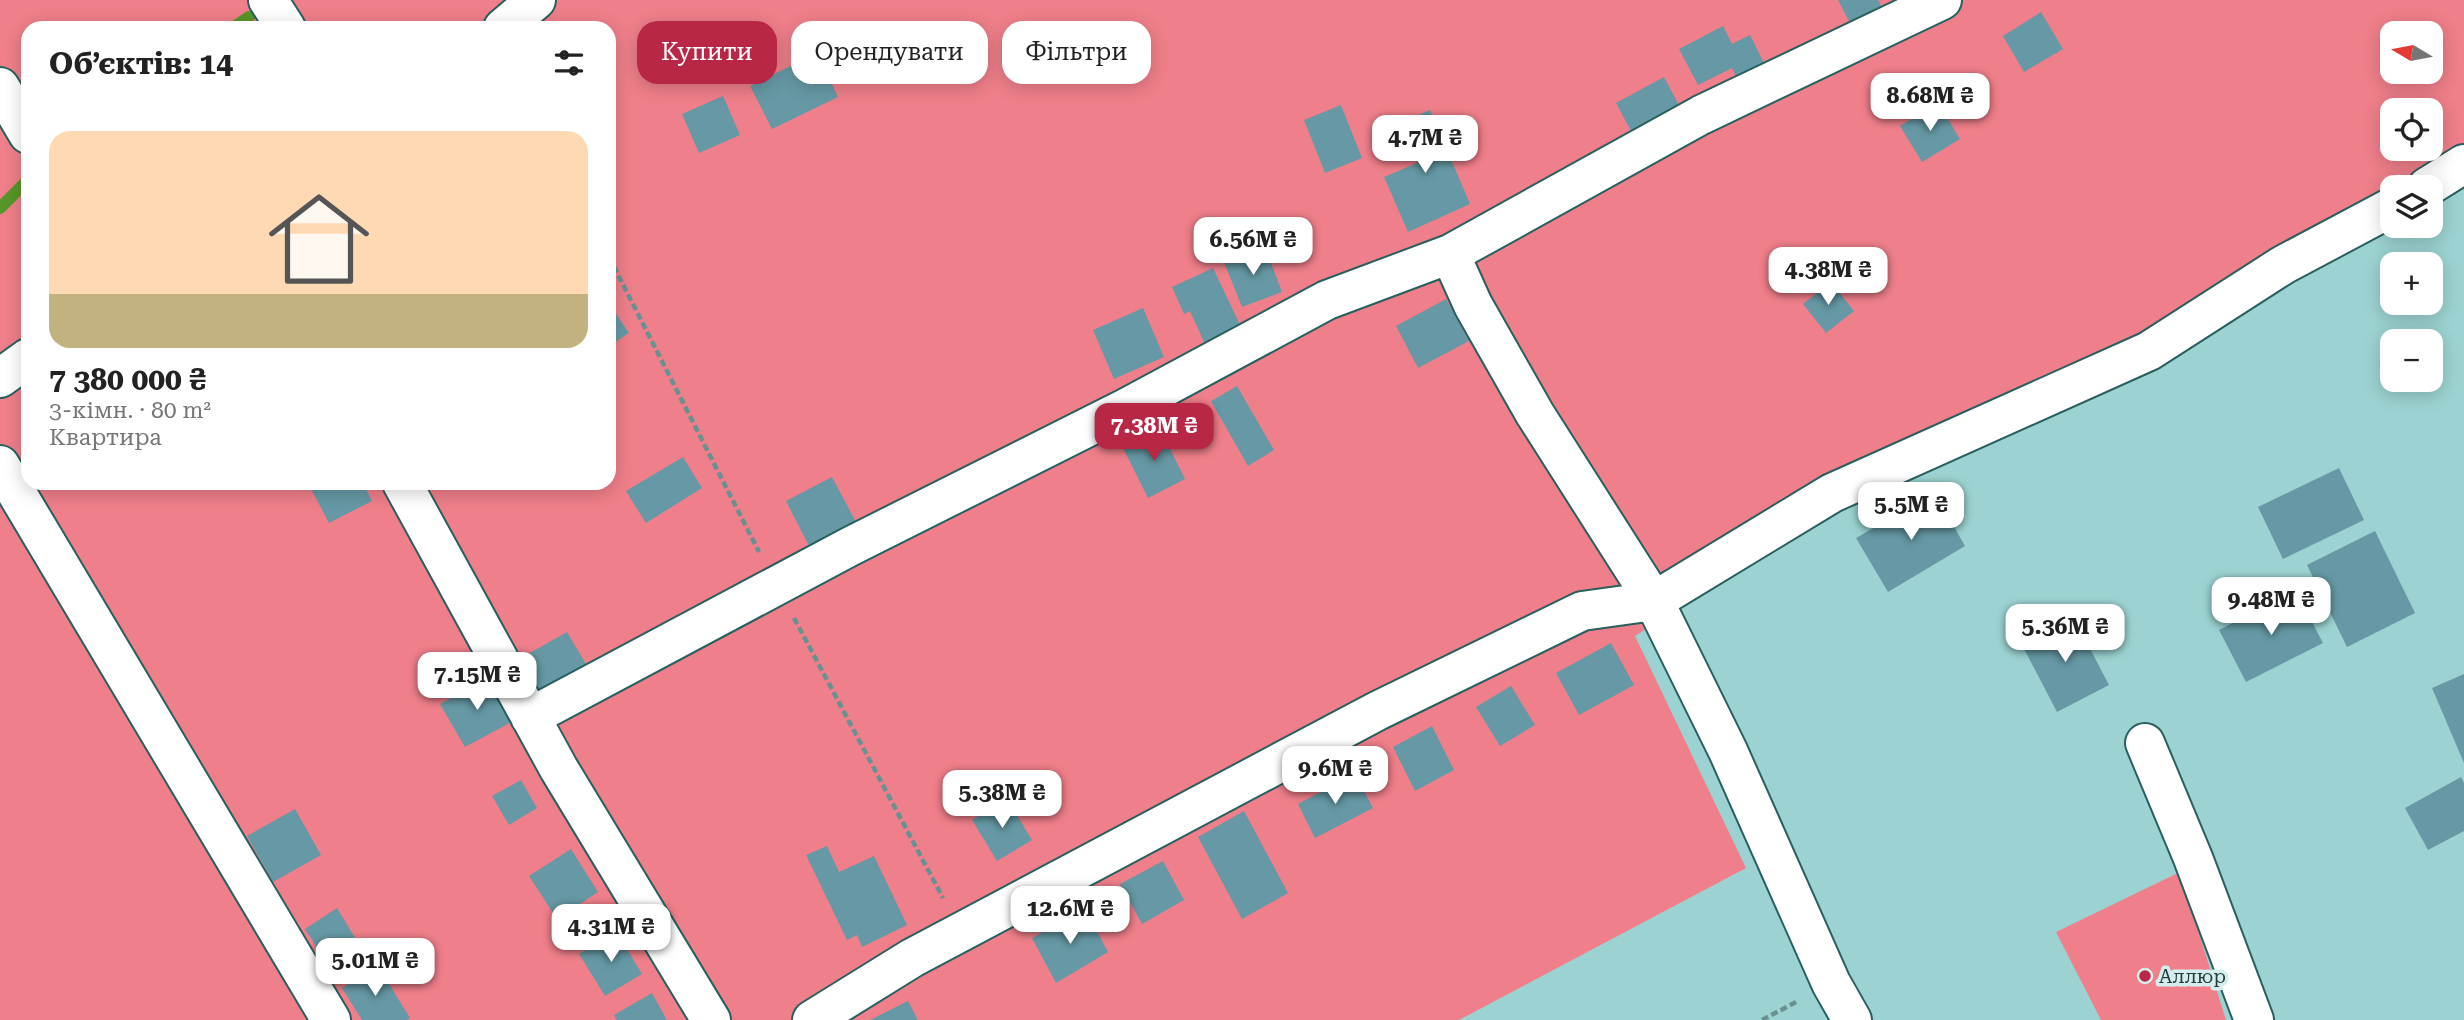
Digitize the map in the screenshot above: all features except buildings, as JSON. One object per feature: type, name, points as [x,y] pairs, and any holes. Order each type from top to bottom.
[{"type":"street","points":[[268,0],[282,21]]},
{"type":"street","points":[[511,21],[536,0]]},
{"type":"street","points":[[530,717],[838,553],[1126,408],[1327,300],[1450,254],[1701,115],[1942,0]]},
{"type":"street","points":[[0,87],[21,122]]},
{"type":"street","points":[[2443,177],[2464,164]]},
{"type":"street","points":[[811,1020],[912,958],[1379,710],[1582,611],[1654,601],[1832,493],[2149,351],[2283,265],[2380,213]]},
{"type":"street","points":[[1450,254],[1473,305],[1535,414],[1654,601],[1728,751],[1831,983],[1852,1020]]},
{"type":"street","points":[[0,378],[21,363]]},
{"type":"street","points":[[0,466],[331,1020]]},
{"type":"street","points":[[406,490],[530,717],[711,1020]]},
{"type":"street","points":[[2144,743],[2193,858],[2254,1020]]},
{"type":"shaded area","points":[[0,0],[2464,0],[2464,167],[2443,178],[2443,175],[2380,175],[2380,210],[1958,430],[1635,636],[1746,868],[1459,1020],[0,1020]]},
{"type":"shaded area","name":"Аллюр","points":[[2180,872],[2226,1020],[2101,1020],[2056,932]]},
{"type":"waterway","points":[[243,21],[249,17]]},
{"type":"waterway","points":[[0,208],[21,187]]},
{"type":"place","name":"Аллюр","points":[[2145,976]]}]
